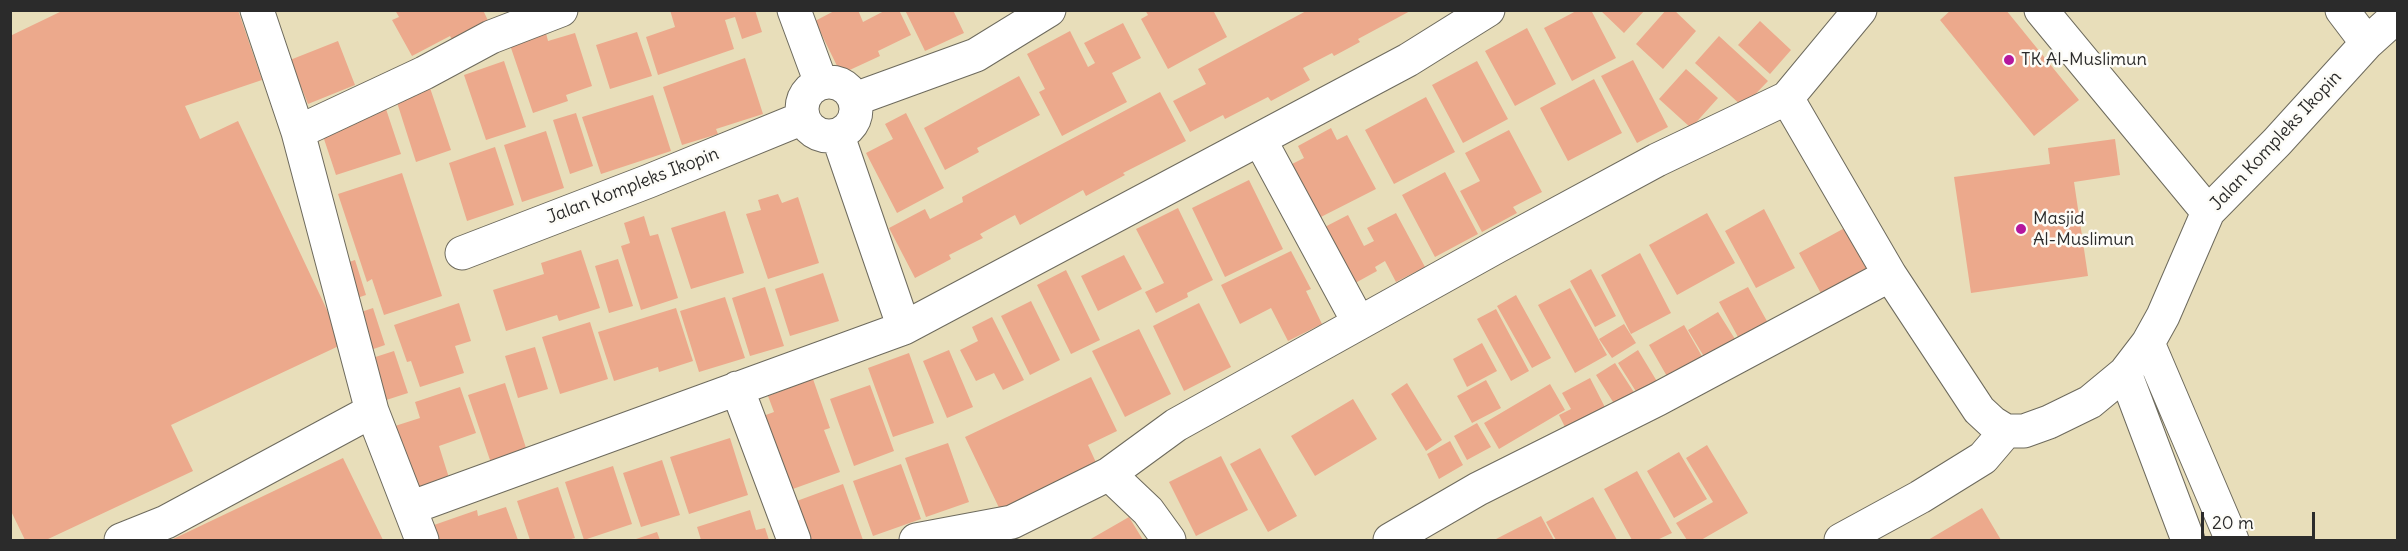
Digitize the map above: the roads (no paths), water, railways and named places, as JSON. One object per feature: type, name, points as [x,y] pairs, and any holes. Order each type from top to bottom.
[{"type":"street","points":[[257,10],[298,132],[372,411],[422,540]]},
{"type":"street","points":[[298,132],[424,73],[491,37],[514,19],[561,10]]},
{"type":"street","points":[[794,10],[821,82]]},
{"type":"street","points":[[855,99],[976,55],[1049,10]]},
{"type":"street","points":[[410,508],[904,328],[1408,60],[1488,10]]},
{"type":"street","points":[[916,540],[1012,522],[1109,474],[1176,425],[1359,323],[1657,160],[1787,99],[1860,10]]},
{"type":"street","points":[[2041,10],[2208,212]]},
{"type":"street","points":[[2342,10],[2367,43]]},
{"type":"street","name":"Jalan Kompleks Ikopin","points":[[2006,431],[2024,431],[2074,411],[2106,391],[2136,358],[2163,316],[2208,212],[2277,142],[2367,43],[2397,15]]},
{"type":"street","points":[[831,81],[841,84],[850,91],[855,99],[857,110],[854,121],[848,131],[837,136],[826,137],[817,134],[808,127],[803,118],[802,103],[809,90],[821,82],[831,81]]},
{"type":"street","points":[[1787,99],[1890,275],[1979,410],[2006,431],[1983,458],[1920,497],[1841,540]]},
{"type":"street","name":"Jalan Kompleks Ikopin","points":[[462,253],[649,181],[803,118]]},
{"type":"street","points":[[837,136],[904,328]]},
{"type":"street","points":[[1260,140],[1359,323]]},
{"type":"street","points":[[1390,540],[1478,489],[1658,399],[1890,275]]},
{"type":"street","points":[[2136,358],[2188,540]]},
{"type":"street","points":[[2136,358],[2232,540]]},
{"type":"street","points":[[737,388],[794,540]]},
{"type":"street","points":[[121,540],[166,522],[372,411]]},
{"type":"street","points":[[1109,474],[1148,511],[1169,540]]},
{"type":"place","name":"TK Al-Muslimun","points":[[2009,60]]},
{"type":"place","name":"Masjid Al-Muslimun","points":[[2021,229]]}]
